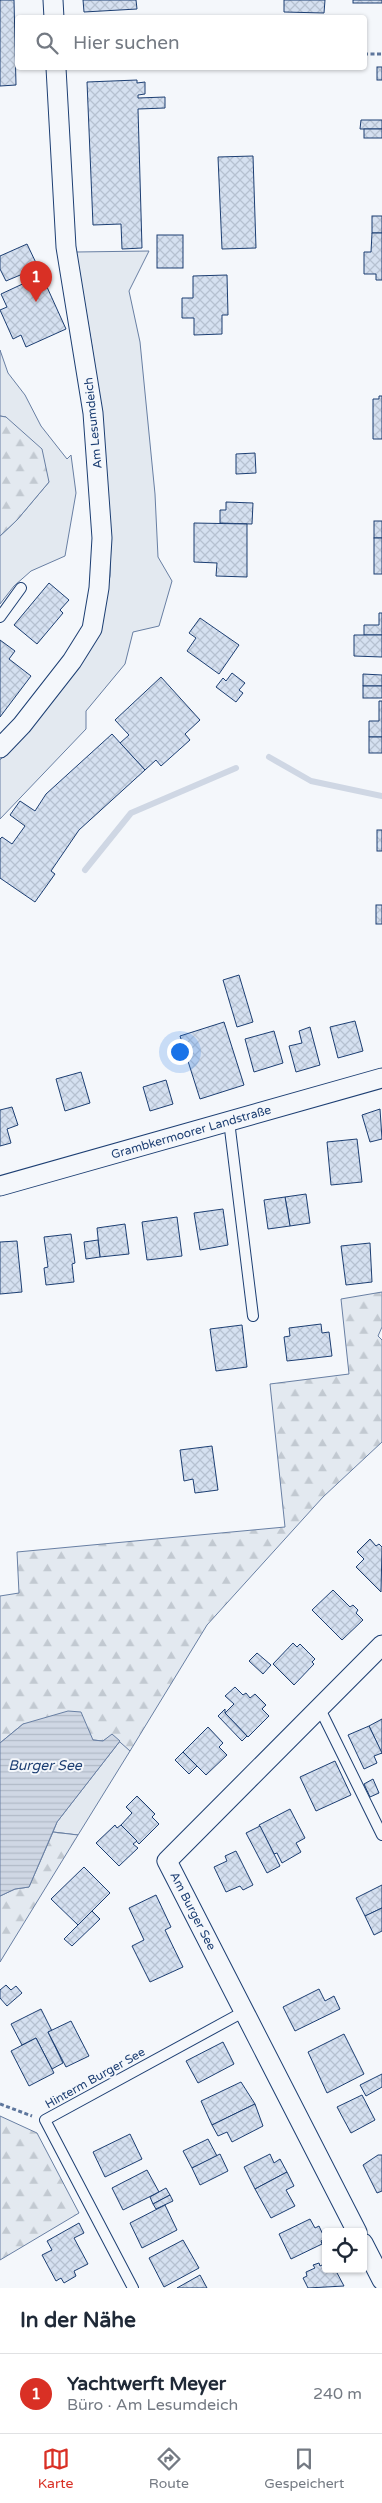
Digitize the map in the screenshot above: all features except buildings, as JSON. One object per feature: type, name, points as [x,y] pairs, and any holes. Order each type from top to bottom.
[{"type":"street","points":[[53,0],[54,15]]},
{"type":"street","name":"Am Lesumdeich","points":[[0,748],[55,682],[92,629],[100,588],[102,544],[95,432],[79,319],[66,247],[56,70]]},
{"type":"street","name":"Grambkermoorer Landstraße","points":[[0,1186],[382,1078]]},
{"type":"street","name":"Am Burger See","points":[[356,2228],[167,1861],[318,1707],[382,1645]]},
{"type":"street","points":[[367,2251],[382,2280]]},
{"type":"lane","points":[[0,617],[21,588]]},
{"type":"lane","points":[[229,1121],[253,1316]]},
{"type":"lane","points":[[318,1707],[382,1835]]},
{"type":"lane","name":"Hinterm Burger See","points":[[133,2288],[45,2120],[244,2011]]},
{"type":"path","points":[[367,54],[382,54]]},
{"type":"path","points":[[0,2104],[45,2120]]},
{"type":"green space","points":[[149,251],[129,291],[140,342],[155,494],[158,557],[172,581],[159,626],[133,632],[125,664],[86,711],[86,729],[0,819],[0,760],[28,729],[99,631],[110,576],[111,535],[104,445],[92,347],[76,252]]},
{"type":"green space","points":[[0,350],[8,373],[25,395],[41,426],[67,459],[71,455],[76,493],[65,556],[31,571],[14,586],[0,604],[0,536],[17,520],[49,482],[6,417],[0,416]]},
{"type":"green space","points":[[0,416],[6,417],[42,449],[49,482],[17,520],[0,536]]},
{"type":"green space","points":[[382,1292],[382,1327],[378,1336],[382,1340],[382,1442],[323,1497],[207,1625],[130,1751],[112,1735],[103,1741],[93,1740],[23,1724],[0,1743],[0,1596],[19,1593],[17,1552],[285,1527],[270,1384],[349,1374],[341,1299]]},
{"type":"green space","points":[[120,1741],[130,1751],[78,1835],[53,1832],[57,1822]]},
{"type":"green space","points":[[53,1832],[78,1835],[0,1962],[0,1896],[15,1889],[29,1887]]},
{"type":"green space","points":[[0,2116],[37,2133],[79,2213],[0,2260]]},
{"type":"water","name":"Burger See","points":[[68,1711],[81,1712],[93,1740],[103,1741],[112,1734],[120,1741],[57,1822],[29,1887],[15,1889],[0,1896],[0,1743],[23,1724]]},
{"type":"waterway","points":[[269,757],[311,781],[382,796]]},
{"type":"waterway","points":[[85,870],[131,813],[236,768]]},
{"type":"place","name":"Yachtwerft Meyer","points":[[36,302]]}]
